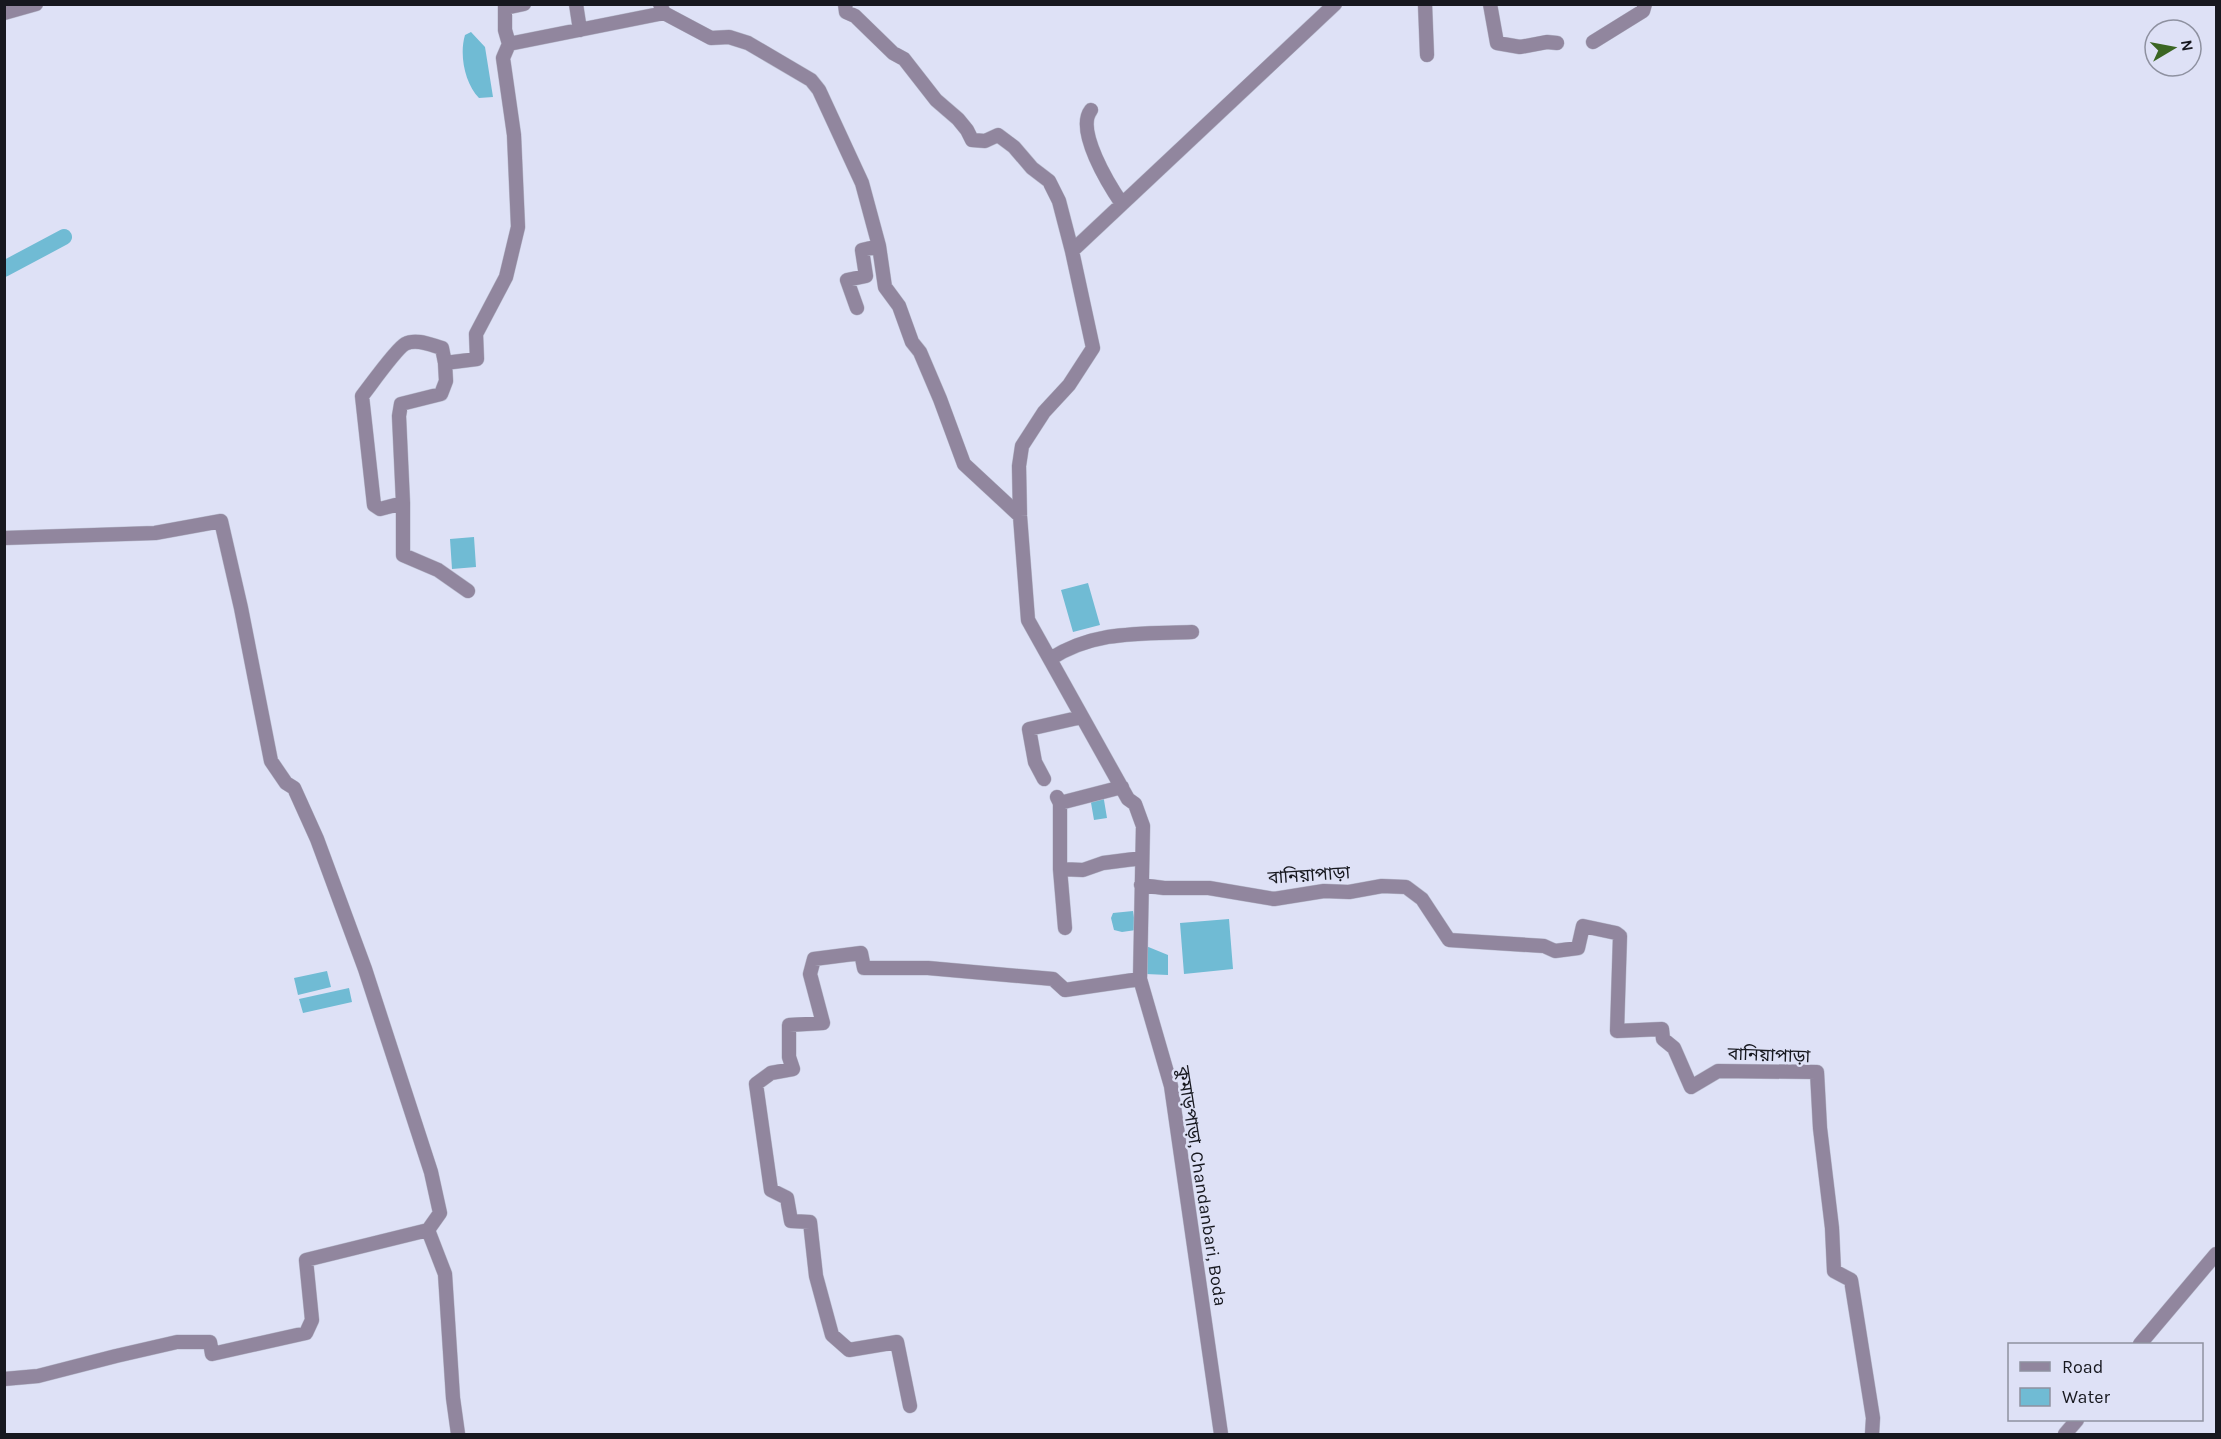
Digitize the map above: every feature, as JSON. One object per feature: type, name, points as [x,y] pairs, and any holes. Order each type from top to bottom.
[{"type":"street","points":[[4,14],[36,4]]},
{"type":"street","points":[[445,363],[477,359],[476,334],[506,278],[518,227],[514,135],[503,58],[509,44],[505,30],[505,6],[524,4]]},
{"type":"street","points":[[576,4],[580,30]]},
{"type":"street","name":"কুমাড়পাড়া, Chandanbari, Boda","points":[[845,4],[846,12],[855,16],[893,53],[904,59],[936,100],[963,124],[972,140],[985,141],[998,135],[1014,147],[1032,168],[1049,181],[1059,201],[1093,348],[1072,381],[1044,412],[1022,446],[1019,466],[1020,516],[1028,620],[1128,799],[1135,804],[1143,826],[1140,979],[1171,1086],[1221,1434]]},
{"type":"street","points":[[1072,251],[1320,11],[1335,4]]},
{"type":"street","points":[[1425,4],[1427,55]]},
{"type":"street","points":[[1490,4],[1497,43],[1520,47],[1546,42],[1557,43]]},
{"type":"street","points":[[1593,42],[1643,11],[1645,4]]},
{"type":"street","points":[[509,44],[580,30],[662,9],[711,38],[729,37],[748,43],[812,80],[842,136],[862,183],[879,246],[885,287],[899,306],[912,342],[920,352],[940,399],[963,464],[1020,516]]},
{"type":"street","points":[[1091,110],[1086,116],[1086,131],[1109,185],[1122,204]]},
{"type":"street","points":[[857,308],[847,280],[866,276],[862,250],[879,246]]},
{"type":"street","points":[[403,503],[380,509],[374,505],[362,396],[397,350],[406,343],[423,342],[442,348],[446,381],[441,394],[401,404],[399,416],[403,503],[403,555],[438,570],[468,591]]},
{"type":"street","points":[[4,538],[155,533],[221,521],[241,608],[270,760],[286,783],[294,788],[317,839],[365,969],[431,1172],[440,1214],[428,1230],[306,1260],[312,1320],[306,1333],[212,1354],[210,1342],[177,1342],[38,1376],[4,1379]]},
{"type":"street","points":[[1050,659],[1076,644],[1110,635],[1192,632]]},
{"type":"street","points":[[1044,779],[1035,762],[1029,729],[1082,717]]},
{"type":"street","points":[[1065,928],[1058,800],[1122,787]]},
{"type":"street","points":[[1060,869],[1083,870],[1103,863],[1142,858]]},
{"type":"street","name":"বানিয়াপাড়া","points":[[1141,885],[1164,888],[1209,888],[1274,899],[1324,891],[1349,892],[1382,886],[1406,887],[1422,899],[1449,940],[1544,946],[1555,951],[1578,948],[1583,926],[1616,933],[1620,936],[1617,1031],[1662,1029],[1663,1039],[1674,1048],[1691,1087],[1718,1071],[1817,1072],[1834,1271],[1851,1280],[1873,1418],[1872,1434]]},
{"type":"street","points":[[910,1406],[897,1342],[849,1350],[832,1335],[816,1276],[810,1222],[791,1221],[787,1198],[771,1190],[756,1084],[771,1073],[793,1069],[789,1057],[789,1025],[823,1023],[810,974],[814,959],[861,953],[864,968],[928,968],[1053,979],[1065,990],[1140,979]]},
{"type":"street","points":[[428,1230],[445,1274],[453,1398],[458,1434]]},
{"type":"street","points":[[2141,1343],[2217,1254]]},
{"type":"street","points":[[2065,1434],[2075,1421]]},
{"type":"water","points":[[471,32],[485,47],[493,97],[479,98],[470,85],[464,69],[463,43],[465,35]]},
{"type":"water","points":[[474,537],[476,567],[452,569],[450,539]]},
{"type":"water","points":[[1088,583],[1100,625],[1073,632],[1061,590]]},
{"type":"water","points":[[1103,794],[1107,818],[1094,820],[1090,797]]},
{"type":"water","points":[[1133,911],[1136,930],[1122,932],[1114,930],[1111,918],[1113,913]]},
{"type":"water","points":[[1229,919],[1233,969],[1184,974],[1180,923]]},
{"type":"water","points":[[1146,946],[1168,955],[1168,975],[1146,974]]},
{"type":"water","points":[[327,971],[331,987],[298,995],[294,978]]},
{"type":"water","points":[[349,988],[352,1002],[303,1013],[299,999]]},
{"type":"waterway","points":[[4,269],[64,237]]}]
